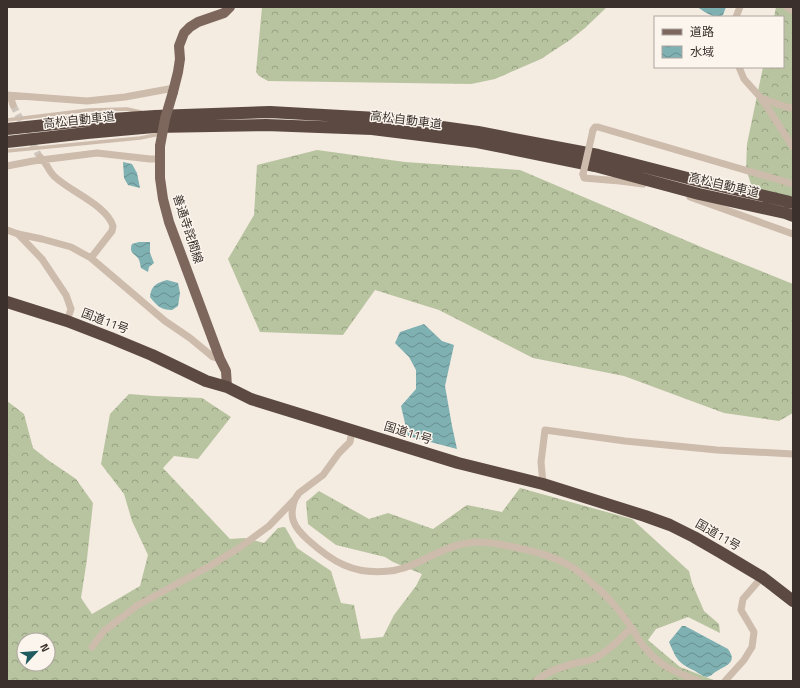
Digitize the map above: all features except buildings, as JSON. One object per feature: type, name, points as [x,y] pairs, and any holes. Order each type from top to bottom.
[{"type":"highway","name":"高松自動車道","points":[[7,129],[84,121],[155,116],[270,112],[377,118],[478,132],[598,155],[793,203]]},
{"type":"highway","name":"高松自動車道","points":[[7,142],[139,128],[266,125],[372,129],[477,142],[595,166],[699,194],[793,216]]},
{"type":"highway","name":"国道11号","points":[[7,302],[67,321],[111,338],[152,355],[206,381],[227,387],[251,399],[458,463],[543,484],[670,525],[720,552],[762,578],[793,601]]},
{"type":"main road","name":"善通寺詫間線","points":[[227,387],[226,371],[220,359],[169,222],[163,199],[160,178],[160,146],[165,119],[178,72],[180,59],[179,46],[184,34],[198,22],[224,13],[230,7]]},
{"type":"street","points":[[787,7],[793,11]]},
{"type":"street","points":[[739,68],[744,79],[761,98],[793,147]]},
{"type":"street","points":[[13,106],[9,95],[87,101],[173,90]]},
{"type":"street","points":[[761,98],[793,108]]},
{"type":"street","points":[[793,184],[598,126],[593,130],[584,174],[584,178],[651,185],[793,234]]},
{"type":"street","points":[[7,166],[42,158],[97,153],[160,159]]},
{"type":"street","points":[[42,158],[53,176],[94,204],[111,220],[113,226],[112,231],[91,258]]},
{"type":"street","points":[[7,230],[71,247],[91,258],[159,316],[190,338],[213,357],[220,359]]},
{"type":"street","points":[[18,234],[42,259],[66,295],[71,308],[67,321]]},
{"type":"street","points":[[92,646],[104,631],[138,604],[208,568],[269,526],[299,493],[323,475],[339,453],[350,442],[352,430]]},
{"type":"street","points":[[543,484],[541,462],[545,430],[625,441],[717,450],[793,454]]},
{"type":"street","points":[[295,499],[292,507],[292,514],[299,531],[322,552],[344,565],[361,570],[379,572],[394,570],[410,566],[454,546],[483,542],[513,546],[539,553],[563,562],[577,571],[609,598],[646,650],[659,662],[675,672],[698,681]]},
{"type":"street","points":[[725,681],[744,660],[752,647],[754,632],[741,610],[743,599],[762,578]]},
{"type":"street","points":[[536,681],[561,667],[599,655],[616,643],[631,628]]},
{"type":"lane","points":[[7,120],[89,110],[112,109],[127,109],[155,116]]},
{"type":"lane","points":[[176,131],[205,126]]},
{"type":"lane","points":[[7,151],[140,138],[169,132]]},
{"type":"green space","points":[[262,7],[607,7],[570,40],[541,59],[495,79],[471,84],[268,81],[259,76],[256,72]]},
{"type":"green space","points":[[776,7],[793,7],[793,196],[786,200],[756,191],[751,184],[746,169],[747,144],[763,68],[784,68],[784,16],[774,16]]},
{"type":"green space","points":[[317,150],[405,162],[520,170],[706,249],[793,284],[793,413],[779,421],[724,413],[624,376],[533,358],[439,310],[375,290],[343,335],[260,332],[228,259],[254,215],[257,165]]},
{"type":"green space","points":[[129,394],[202,398],[231,417],[198,459],[174,456],[163,468],[230,539],[245,538],[264,543],[278,528],[285,527],[297,548],[331,571],[341,603],[354,605],[361,639],[383,637],[394,615],[416,586],[422,574],[393,562],[385,557],[336,545],[308,524],[306,502],[319,491],[369,519],[388,513],[433,529],[467,505],[502,512],[520,488],[632,519],[689,571],[692,583],[704,611],[719,624],[720,633],[688,617],[656,629],[648,640],[680,667],[716,681],[7,681],[7,401],[24,414],[33,448],[76,479],[93,503],[81,598],[92,614],[140,586],[148,555],[132,521],[124,494],[101,464],[110,414]]},
{"type":"water","points":[[697,7],[726,7],[723,15],[713,16]]},
{"type":"water","points":[[123,162],[132,164],[137,173],[140,188],[128,185],[124,178]]},
{"type":"water","points":[[139,242],[150,242],[150,253],[154,263],[149,267],[148,272],[141,268],[139,259],[131,251],[132,244]]},
{"type":"water","points":[[167,280],[178,283],[180,293],[178,306],[172,310],[160,307],[150,297],[155,285]]},
{"type":"water","points":[[424,324],[442,341],[454,345],[445,386],[457,449],[408,436],[401,406],[416,389],[416,370],[409,357],[395,343],[400,332]]},
{"type":"water","points":[[682,626],[685,626],[728,649],[732,658],[730,663],[711,676],[706,677],[681,663],[676,657],[669,642]]},
{"type":"tunnel","points":[[13,105],[39,156]]}]
